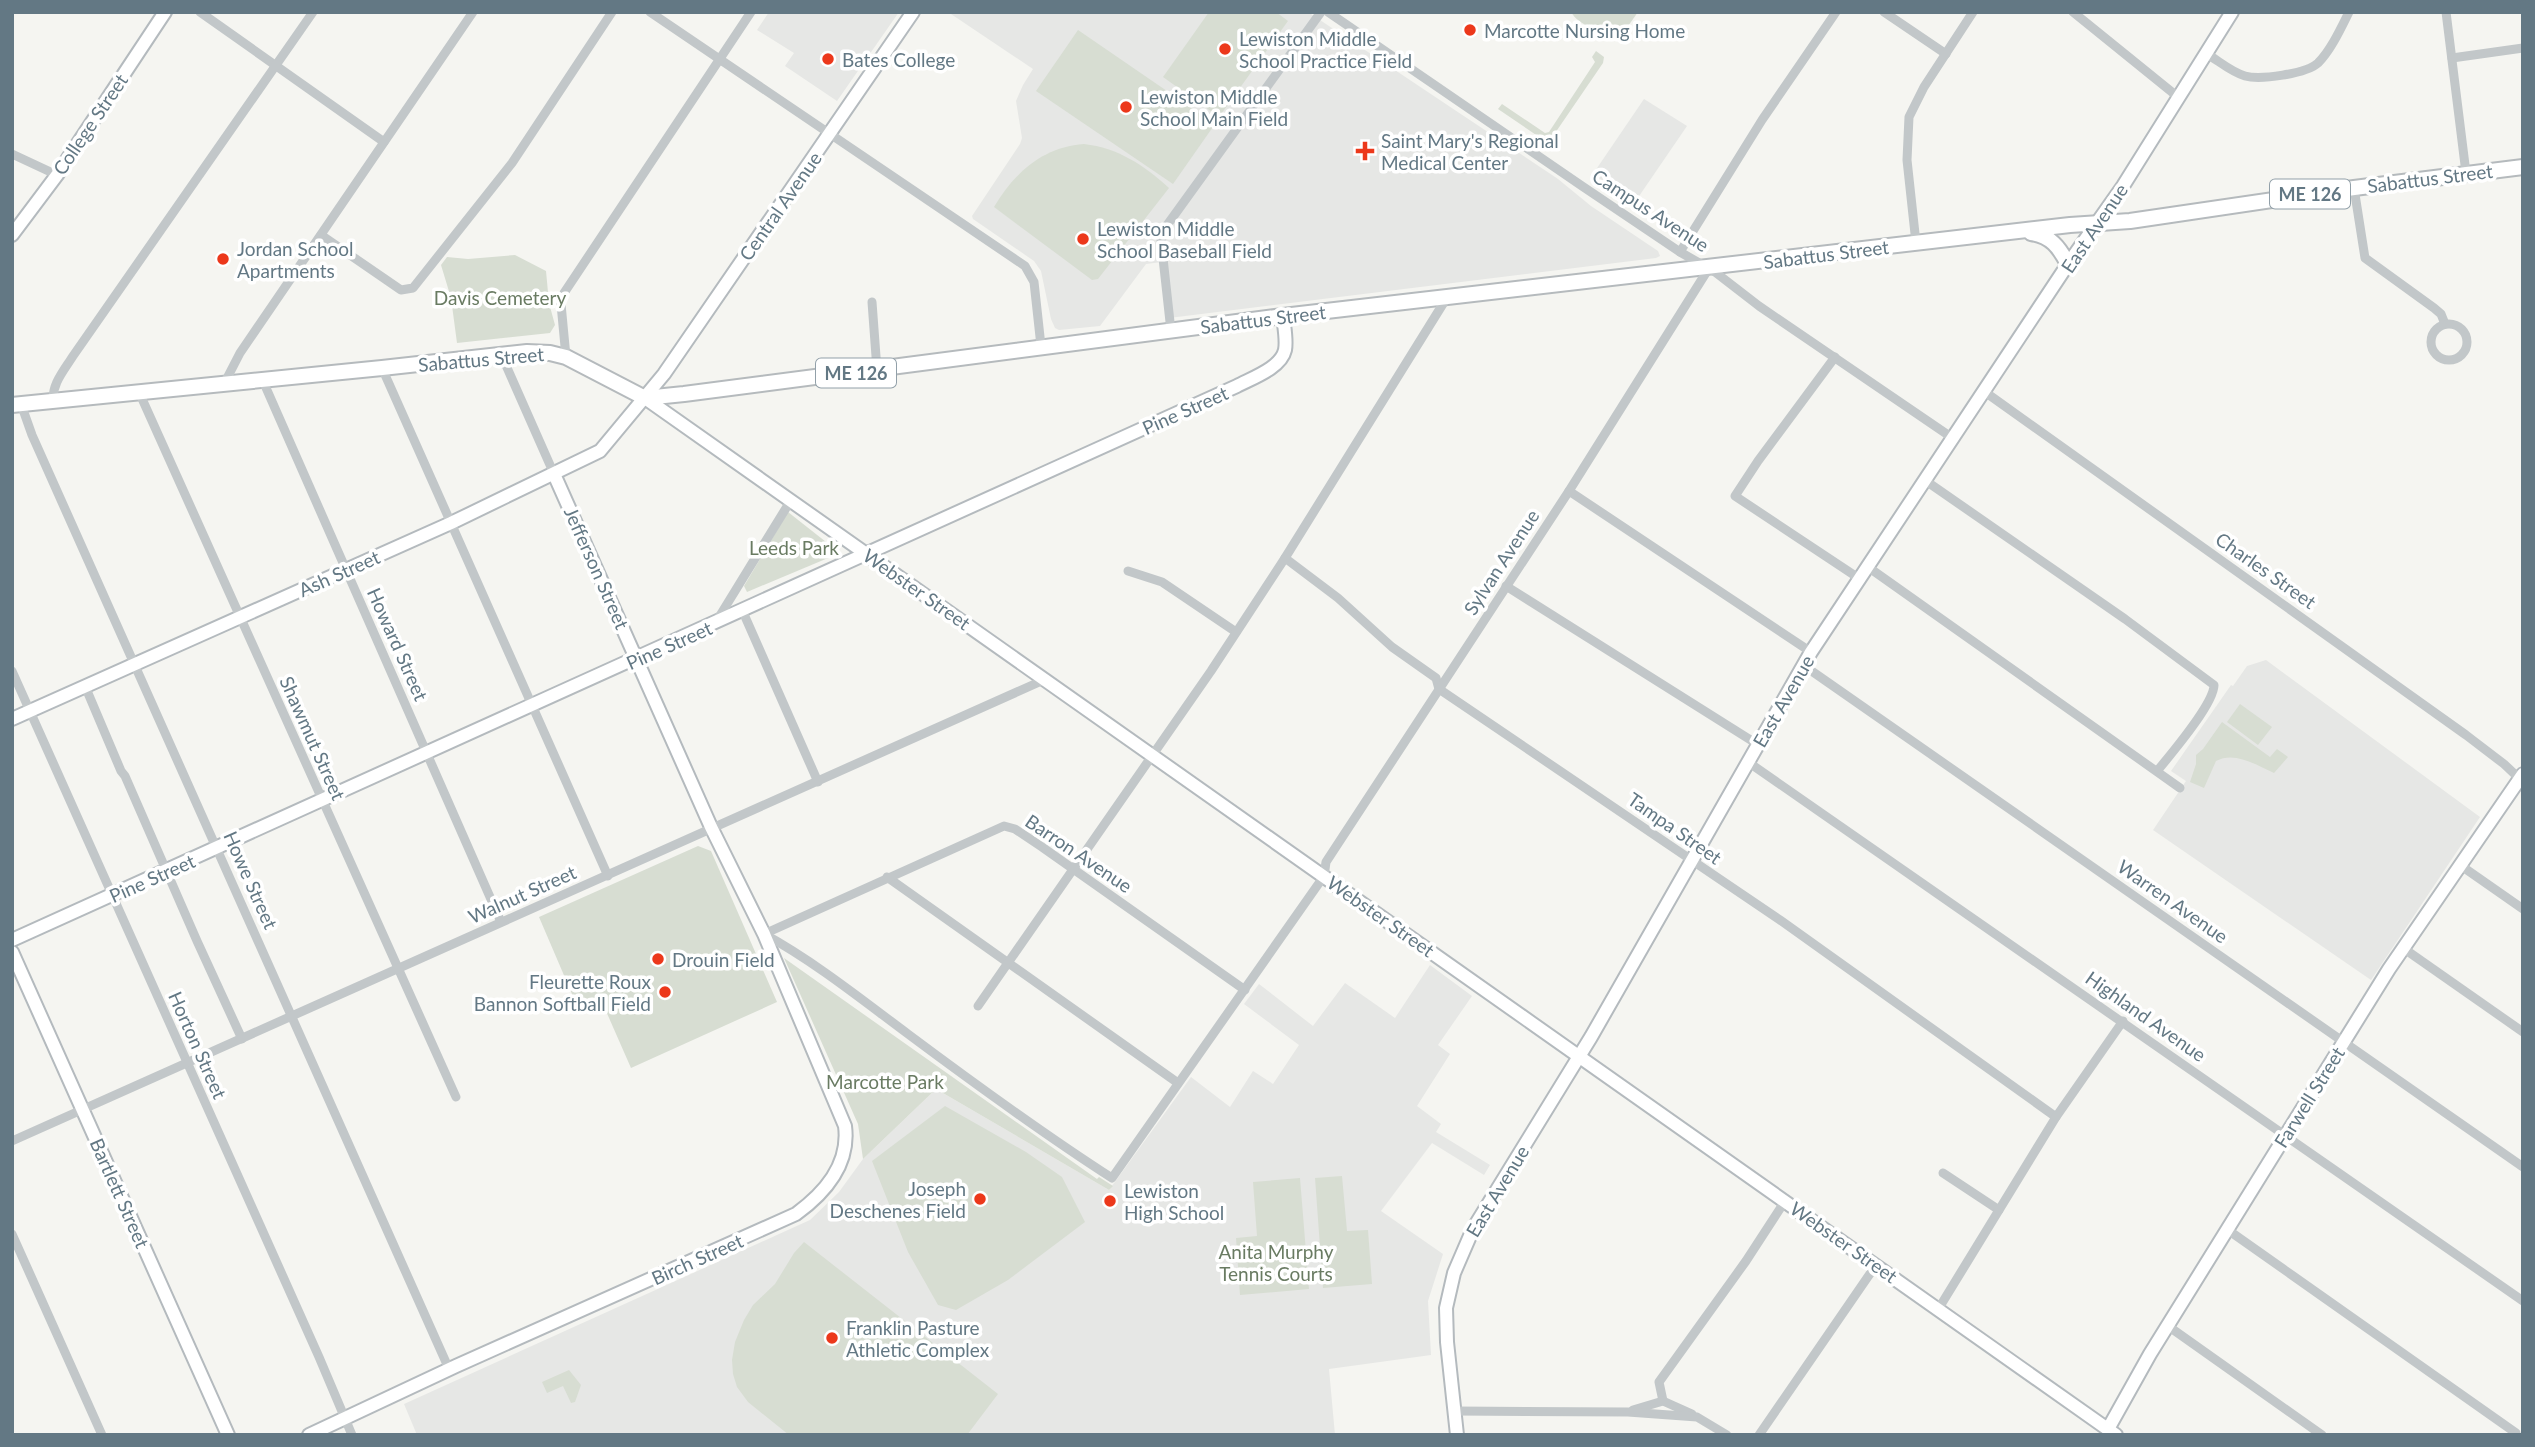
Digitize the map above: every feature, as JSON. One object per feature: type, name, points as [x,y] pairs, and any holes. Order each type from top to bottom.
[{"type":"main road","name":"College Street","points":[[12,235],[57,175],[165,12]]},
{"type":"main road","name":"Central Avenue","points":[[645,398],[914,12]]},
{"type":"main road","name":"East Avenue","points":[[1457,1435],[1447,1342],[1447,1308],[1454,1273],[1484,1210],[1579,1056],[1811,652],[2098,222],[2232,12]]},
{"type":"main road","name":"Sabattus Street","points":[[17,405],[501,354],[550,352],[566,357],[645,398],[1283,316],[2098,222],[2130,221],[2523,166]]},
{"type":"main road","points":[[2019,231],[2048,238],[2057,245],[2068,264]]},
{"type":"main road","name":"Pine Street","points":[[12,940],[716,624],[1237,386],[1269,369],[1281,358],[1285,349],[1283,316]]},
{"type":"main road","name":"Ash Street","points":[[12,719],[451,523],[600,451],[645,398]]},
{"type":"main road","name":"Webster Street","points":[[645,398],[2112,1432]]},
{"type":"main road","name":"Jefferson Street","points":[[554,474],[711,827],[764,934]]},
{"type":"main road","name":"Farwell Street","points":[[2112,1432],[2168,1326],[2344,1041],[2403,948],[2522,778]]},
{"type":"main road","name":"Birch Street","points":[[309,1435],[449,1369],[783,1221],[811,1203],[826,1187],[846,1150],[845,1126],[764,934]]},
{"type":"main road","name":"Bartlett Street","points":[[12,952],[228,1435]]},
{"type":"street","points":[[200,12],[384,142]]},
{"type":"street","points":[[54,402],[54,387],[74,356],[313,12]]},
{"type":"street","points":[[223,384],[240,353],[473,12]]},
{"type":"street","points":[[321,234],[401,290],[414,288],[512,163],[612,12]]},
{"type":"street","points":[[650,12],[1025,266],[1034,282],[1041,346]]},
{"type":"street","points":[[566,357],[561,304],[564,293],[751,12]]},
{"type":"street","points":[[1171,331],[1161,240],[1165,228],[1321,12]]},
{"type":"street","name":"Campus Avenue","points":[[1328,12],[1680,252],[1709,268],[1759,306],[1955,439]]},
{"type":"street","points":[[1680,252],[1762,120],[1836,12]]},
{"type":"street","points":[[1884,12],[1946,54]]},
{"type":"street","points":[[1916,243],[1907,160],[1909,117],[1918,98],[1973,12]]},
{"type":"street","points":[[2073,12],[2178,97]]},
{"type":"street","points":[[2207,54],[2246,76],[2262,77],[2301,71],[2320,61],[2350,12]]},
{"type":"street","points":[[2446,12],[2466,173]]},
{"type":"street","points":[[2452,58],[2523,48]]},
{"type":"street","points":[[12,154],[57,175]]},
{"type":"street","points":[[2354,188],[2365,258],[2434,308],[2441,314],[2445,324]]},
{"type":"street","name":"Sylvan Avenue","points":[[764,934],[785,945],[997,1100],[1112,1178],[1324,876],[1325,862],[1569,491],[1709,268]]},
{"type":"street","points":[[978,1006],[1237,632],[1446,299]]},
{"type":"street","points":[[872,302],[877,370]]},
{"type":"street","points":[[2445,324],[2457,325],[2467,339],[2465,350],[2454,359],[2440,357],[2432,348],[2432,336],[2445,324]]},
{"type":"street","name":"Jefferson Street","points":[[501,354],[554,474]]},
{"type":"street","points":[[1835,357],[1735,496],[1860,579]]},
{"type":"street","points":[[382,368],[608,876]]},
{"type":"street","name":"Howard Street","points":[[262,381],[501,922]]},
{"type":"street","name":"Shawmut Street","points":[[139,392],[456,1097]]},
{"type":"street","name":"Charles Street","points":[[1985,392],[2466,735],[2522,778]]},
{"type":"street","name":"Howe Street","points":[[17,405],[218,848],[449,1369]]},
{"type":"street","points":[[1926,481],[2125,619],[2214,685],[2206,705],[2158,770]]},
{"type":"street","points":[[1569,491],[1811,652]]},
{"type":"street","points":[[716,624],[791,500]]},
{"type":"street","name":"Tampa Street","points":[[1284,558],[1338,598],[1392,648],[1436,678],[1439,689],[1780,920],[2056,1117]]},
{"type":"street","points":[[1868,567],[2180,788]]},
{"type":"street","points":[[1128,571],[1162,582],[1237,632]]},
{"type":"street","points":[[1506,586],[1758,744]]},
{"type":"street","points":[[743,611],[818,782]]},
{"type":"street","name":"Warren Avenue","points":[[1803,665],[2523,1167]]},
{"type":"street","name":"Horton Street","points":[[12,671],[352,1435]]},
{"type":"street","name":"Walnut Street","points":[[12,1141],[1046,679]]},
{"type":"street","points":[[85,686],[242,1038]]},
{"type":"street","name":"Highland Avenue","points":[[1748,762],[2523,1301]]},
{"type":"street","name":"Barron Avenue","points":[[764,934],[1004,826],[1015,829],[1245,990]]},
{"type":"street","points":[[2460,865],[2523,909]]},
{"type":"street","points":[[887,877],[1178,1083]]},
{"type":"street","points":[[2403,948],[2523,1031]]},
{"type":"street","points":[[1939,1308],[2056,1117],[2123,1021]]},
{"type":"street","points":[[1942,1173],[1999,1210]]},
{"type":"street","points":[[1663,1401],[1659,1382],[1746,1261],[1785,1201]]},
{"type":"street","points":[[2228,1230],[2516,1434],[2523,1424]]},
{"type":"street","points":[[12,1234],[102,1435]]},
{"type":"street","points":[[1759,1435],[1876,1265]]},
{"type":"street","points":[[2168,1326],[2322,1435]]},
{"type":"street","points":[[1628,1412],[1663,1401],[1727,1435]]},
{"type":"street","points":[[1455,1411],[1628,1412],[1697,1417]]},
{"type":"shaded area","name":"Bates College","points":[[769,12],[899,12],[837,101],[785,66],[794,53],[757,30]]},
{"type":"shaded area","points":[[948,12],[1308,12],[1558,179],[1591,206],[1658,251],[1660,256],[1169,318],[1162,262],[1146,264],[1100,326],[1059,330],[1051,319],[1041,271],[1034,261],[972,216],[1020,144],[1022,138],[1016,101],[1033,69]]},
{"type":"shaded area","name":"Saint Mary's Regional Medical Center","points":[[1644,99],[1687,126],[1635,202],[1593,174]]},
{"type":"shaded area","points":[[2266,660],[2480,817],[2371,980],[2153,830],[2186,781],[2171,771],[2247,666]]},
{"type":"shaded area","name":"Lewiston High School","points":[[1430,965],[1472,996],[1438,1045],[1450,1054],[1417,1106],[1441,1124],[1436,1132],[1490,1165],[1484,1175],[1432,1143],[1381,1211],[1443,1254],[1428,1301],[1431,1355],[1329,1369],[1335,1435],[417,1435],[404,1404],[810,1220],[839,1192],[863,1159],[936,1089],[1109,1190],[1191,1077],[1230,1107],[1253,1071],[1273,1084],[1299,1045],[1244,1004],[1259,984],[1313,1026],[1345,983],[1395,1018]]},
{"type":"green space","name":"Lewiston Middle School Practice Field","points":[[1209,12],[1276,12],[1288,21],[1219,117],[1163,77]]},
{"type":"green space","points":[[1571,12],[1638,12],[1626,29],[1611,31],[1581,23]]},
{"type":"green space","name":"Lewiston Middle School Main Field","points":[[1078,30],[1215,124],[1173,184],[1036,91]]},
{"type":"green space","points":[[1596,51],[1604,57],[1603,63],[1551,139],[1545,141],[1498,109],[1502,104],[1545,133],[1549,132],[1595,62],[1592,57]]},
{"type":"green space","name":"Lewiston Middle School Baseball Field","points":[[1084,144],[1108,149],[1130,159],[1169,188],[1098,279],[1092,280],[994,207],[1021,172],[1043,156],[1069,146]]},
{"type":"green space","name":"Davis Cemetery","points":[[515,255],[546,271],[549,303],[555,325],[550,333],[457,343],[451,298],[441,265],[447,257],[468,259]]},
{"type":"green space","name":"Leeds Park","points":[[788,512],[840,553],[747,592],[744,586]]},
{"type":"green space","points":[[2240,704],[2272,727],[2258,745],[2227,722]]},
{"type":"green space","points":[[2222,722],[2270,757],[2277,749],[2288,757],[2274,773],[2245,760],[2223,758],[2216,761],[2204,788],[2190,782],[2196,755]]},
{"type":"green space","name":"Drouin Field","points":[[698,846],[711,851],[777,1002],[631,1068],[602,1002],[575,1001],[539,917]]},
{"type":"green space","name":"Marcotte Park","points":[[784,958],[1097,1179],[1099,1177],[1113,1186],[1109,1190],[936,1089],[863,1159],[858,1124]]},
{"type":"green space","name":"Joseph Deschenes Field","points":[[945,1106],[1026,1152],[1062,1177],[1085,1222],[1008,1280],[956,1310],[938,1305],[908,1252],[872,1161]]},
{"type":"green space","name":"Anita Murphy Tennis Courts","points":[[1342,1176],[1347,1231],[1368,1230],[1372,1284],[1323,1288],[1315,1178]]},
{"type":"green space","name":"Anita Murphy Tennis Courts","points":[[1300,1178],[1309,1289],[1240,1295],[1236,1238],[1257,1236],[1253,1182]]},
{"type":"green space","name":"Franklin Pasture Athletic Complex","points":[[804,1242],[998,1394],[967,1435],[789,1435],[748,1402],[737,1387],[733,1374],[735,1342],[753,1305],[775,1284]]},
{"type":"green space","points":[[569,1370],[581,1385],[575,1402],[571,1403],[563,1386],[547,1393],[542,1382]]},
{"type":"place","name":"Marcotte Nursing Home","points":[[1470,30]]},
{"type":"place","name":"Lewiston Middle School Practice Field","points":[[1225,49]]},
{"type":"place","name":"Bates College","points":[[828,59]]},
{"type":"place","name":"Lewiston Middle School Main Field","points":[[1126,107]]},
{"type":"place","name":"Saint Mary's Regional Medical Center","points":[[1365,151]]},
{"type":"place","name":"Lewiston Middle School Baseball Field","points":[[1083,239]]},
{"type":"place","name":"Jordan School Apartments","points":[[223,259]]},
{"type":"place","name":"Drouin Field","points":[[658,959]]},
{"type":"place","name":"Fleurette Roux Bannon Softball Field","points":[[665,992]]},
{"type":"place","name":"Joseph Deschenes Field","points":[[980,1199]]},
{"type":"place","name":"Lewiston High School","points":[[1110,1201]]},
{"type":"place","name":"Franklin Pasture Athletic Complex","points":[[832,1338]]}]
